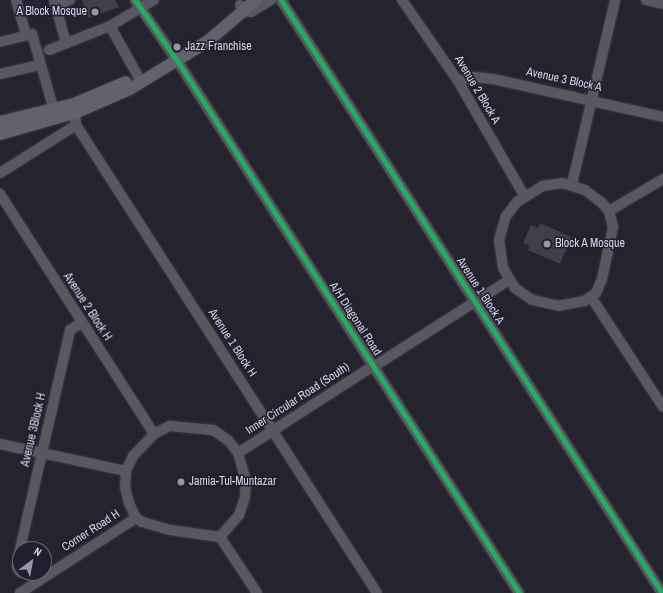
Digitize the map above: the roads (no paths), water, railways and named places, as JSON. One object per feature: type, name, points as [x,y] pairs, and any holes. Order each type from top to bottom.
[{"type":"main road","points":[[0,134],[75,108],[108,100],[176,59],[243,5],[256,0]]},
{"type":"main road","points":[[0,122],[54,110],[75,108],[138,76],[176,59]]},
{"type":"street","points":[[16,0],[26,36]]},
{"type":"street","points":[[66,43],[55,3],[70,0]]},
{"type":"street","points":[[49,50],[110,26],[138,4],[154,0]]},
{"type":"street","points":[[243,5],[252,12],[271,0]]},
{"type":"street","name":"Avenue 1 Block A","points":[[281,0],[662,593]]},
{"type":"street","name":"Avenue 2 Block A","points":[[402,0],[458,81],[525,197]]},
{"type":"street","points":[[572,184],[593,100],[615,0]]},
{"type":"street","points":[[646,0],[663,4]]},
{"type":"street","name":"A/H Diagonal Road","points":[[138,4],[176,59],[519,593]]},
{"type":"street","points":[[110,26],[138,76]]},
{"type":"street","points":[[0,42],[32,34],[54,110]]},
{"type":"street","points":[[0,74],[40,65]]},
{"type":"street","name":"Avenue 3 Block A","points":[[458,81],[474,77],[493,79],[593,100],[663,117]]},
{"type":"street","points":[[0,173],[76,125],[75,108]]},
{"type":"street","name":"Avenue 1 Block H","points":[[76,125],[377,593]]},
{"type":"street","points":[[609,211],[663,179]]},
{"type":"street","points":[[553,183],[572,184],[595,196],[609,211],[613,227],[611,242],[600,286],[591,297],[572,305],[543,304],[522,294],[509,280],[500,258],[500,231],[511,208],[525,197],[553,183]]},
{"type":"street","name":"Avenue 2 Block H","points":[[0,194],[81,323],[154,434]]},
{"type":"street","name":"Inner Circular Road (South)","points":[[238,453],[274,432],[373,366],[509,280]]},
{"type":"street","points":[[591,297],[663,405]]},
{"type":"street","name":"Avenue 3Block H","points":[[22,541],[70,330],[81,323]]},
{"type":"street","points":[[220,537],[239,514],[245,497],[246,481],[238,453],[228,440],[213,430],[170,426],[154,434],[133,456],[126,471],[125,487],[136,518],[170,530],[220,537],[257,593]]},
{"type":"street","points":[[0,444],[126,471]]},
{"type":"street","name":"Corner Road H","points":[[26,591],[136,518]]},
{"type":"street","name":"Avenue 3Block H","points":[[23,581],[26,591]]},
{"type":"place","name":"A Block Mosque","points":[[95,12]]},
{"type":"place","name":"Jazz Franchise","points":[[177,47]]},
{"type":"place","name":"Block A Mosque","points":[[547,244]]},
{"type":"place","name":"Jamia-Tul-Muntazar","points":[[181,482]]}]
